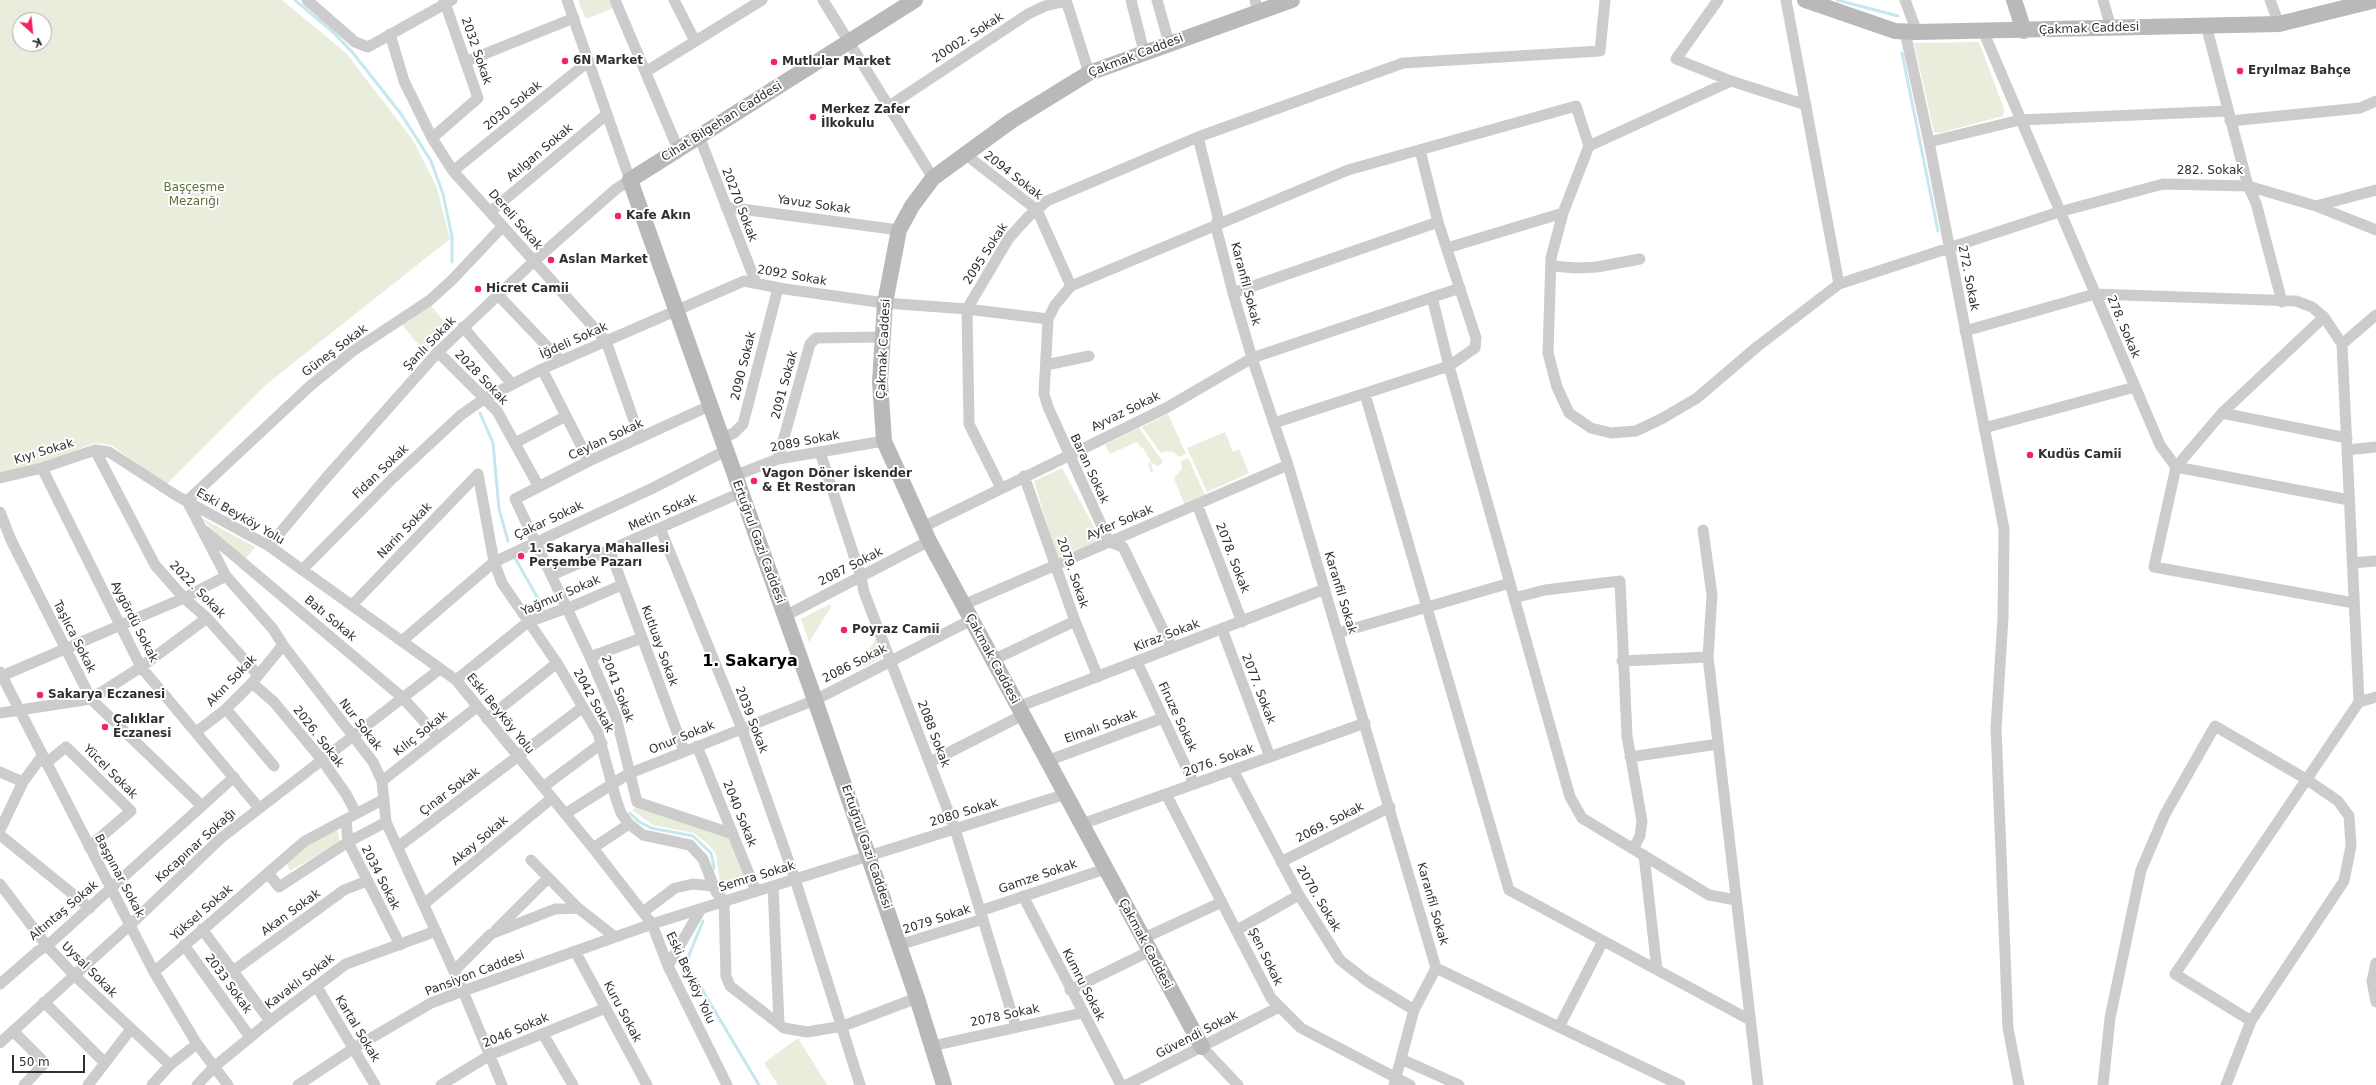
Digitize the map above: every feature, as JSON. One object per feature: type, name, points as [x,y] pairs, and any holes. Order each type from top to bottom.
[{"type":"main road","name":"Cihat Bilgehan Caddesi","points":[[630,180],[915,0]]},
{"type":"main road","name":"Çakmak Caddesi","points":[[1202,1048],[1145,945],[1066,794],[971,620],[926,534],[884,441],[880,382],[885,303],[900,230],[912,206],[933,178],[965,154],[1011,121],[1089,73],[1169,43],[1257,6],[1292,0]]},
{"type":"main road","name":"Çakmak Caddesi","points":[[1805,0],[1895,31],[1911,32],[2024,31],[2279,24],[2374,0]]},
{"type":"main road","points":[[2014,0],[2024,31]]},
{"type":"main road","points":[[2374,0],[2376,5]]},
{"type":"main road","name":"Ertuğrul Gazi Caddesi","points":[[630,180],[740,493],[815,700],[917,998],[944,1085]]},
{"type":"street","points":[[307,0],[355,42],[364,46],[371,46],[447,1]]},
{"type":"street","name":"Ertuğrul Gazi Caddesi","points":[[568,0],[630,180]]},
{"type":"street","points":[[615,0],[647,71],[678,149]]},
{"type":"street","points":[[674,0],[696,41]]},
{"type":"street","points":[[647,71],[762,0]]},
{"type":"street","points":[[823,0],[933,178]]},
{"type":"street","points":[[1131,0],[1144,52]]},
{"type":"street","points":[[1157,0],[1169,43]]},
{"type":"street","name":"2095 Sokak","points":[[967,309],[1009,238],[1048,201],[1198,137],[1403,63],[1600,51],[1605,0]]},
{"type":"street","points":[[1718,0],[1676,59],[1731,81],[1806,105]]},
{"type":"street","points":[[1786,0],[1839,284]]},
{"type":"street","name":"272. Sokak","points":[[1906,0],[1929,142],[2004,529],[2004,617],[1996,728],[2008,1028],[2020,1085]]},
{"type":"street","points":[[2103,0],[2111,28]]},
{"type":"street","points":[[2270,0],[2279,24]]},
{"type":"street","name":"2032 Sokak","points":[[432,138],[478,98],[447,1]]},
{"type":"street","points":[[1066,1],[1089,73]]},
{"type":"street","name":"20002. Sokak","points":[[889,106],[1028,14],[1045,6],[1066,1]]},
{"type":"street","points":[[467,61],[574,18]]},
{"type":"street","name":"282. Sokak","points":[[1589,146],[1563,213],[1551,266],[1548,353],[1557,387],[1569,413],[1591,428],[1611,433],[1636,431],[1663,418],[1697,398],[1758,346],[1839,284],[2059,212],[2163,184],[2248,186],[2206,25]]},
{"type":"street","name":"278. Sokak","points":[[1983,31],[2059,212],[2160,445],[2176,467]]},
{"type":"street","name":"Dereli Sokak","points":[[390,34],[404,81],[432,138],[453,171],[606,342],[640,438]]},
{"type":"street","name":"2030 Sokak","points":[[453,171],[589,61]]},
{"type":"street","points":[[1071,286],[1216,227],[1348,170],[1576,106],[1589,146],[1731,81]]},
{"type":"street","points":[[1929,142],[2020,120],[2229,116],[2360,108],[2376,101]]},
{"type":"street","name":"Atılgan Sokak","points":[[490,212],[608,114]]},
{"type":"street","name":"20270 Sokak","points":[[699,136],[756,283]]},
{"type":"street","name":"Karanfil Sokak","points":[[1198,137],[1218,216],[1216,227],[1252,358],[1288,465],[1365,722],[1436,968]]},
{"type":"street","points":[[1274,423],[1449,366],[1476,348],[1476,338],[1438,222],[1420,150]]},
{"type":"street","name":"2094 Sokak","points":[[965,154],[1037,210],[1071,286]]},
{"type":"street","name":"Şanlı Sokak","points":[[269,546],[326,478],[438,352],[534,262],[616,189],[630,180]]},
{"type":"street","points":[[2248,186],[2316,206],[2376,230]]},
{"type":"street","points":[[2248,186],[2256,203],[2282,302]]},
{"type":"street","points":[[2316,206],[2376,190]]},
{"type":"street","name":"Yavuz Sokak","points":[[726,207],[900,230]]},
{"type":"street","points":[[1447,248],[1563,213]]},
{"type":"street","points":[[1234,293],[1438,222]]},
{"type":"street","name":"Güneş Sokak","points":[[187,502],[310,386],[353,351],[435,295],[452,280],[503,226]]},
{"type":"street","points":[[1551,266],[1584,268],[1640,259]]},
{"type":"street","name":"2092 Sokak","points":[[676,311],[744,281],[778,288],[885,303],[967,309],[1048,320]]},
{"type":"street","name":"Baran Sokak","points":[[1071,286],[1055,305],[1048,320],[1044,394],[1068,455],[1109,542]]},
{"type":"street","name":"2090 Sokak","points":[[723,444],[743,424],[778,288]]},
{"type":"street","name":"Ayvaz Sokak","points":[[926,534],[1001,488],[1166,408],[1252,358],[1460,288]]},
{"type":"street","points":[[1965,331],[2095,294],[2301,303],[2324,317],[2342,344],[2359,702],[2175,974],[2251,1021]]},
{"type":"street","points":[[498,295],[560,361]]},
{"type":"street","points":[[1432,297],[1449,366],[1570,797],[1582,818],[1709,895],[1736,900]]},
{"type":"street","points":[[967,309],[969,424],[1001,488]]},
{"type":"street","name":"İğdeli Sokak","points":[[484,399],[542,369],[676,311]]},
{"type":"street","points":[[2342,344],[2376,315]]},
{"type":"street","points":[[2324,317],[2222,413],[2176,467],[2154,567],[2354,603]]},
{"type":"street","points":[[463,327],[512,384]]},
{"type":"street","name":"2091 Sokak","points":[[778,459],[810,344],[816,338],[882,338]]},
{"type":"street","name":"2028 Sokak","points":[[438,352],[497,411],[539,487]]},
{"type":"street","points":[[1046,365],[1089,356]]},
{"type":"street","points":[[542,369],[589,462]]},
{"type":"street","points":[[1984,428],[2135,387]]},
{"type":"street","points":[[1365,394],[1509,890],[1750,1020]]},
{"type":"street","name":"Fidan Sokak","points":[[302,570],[398,473],[461,415],[484,399]]},
{"type":"street","name":"Ceylan Sokak","points":[[515,499],[589,462],[710,406]]},
{"type":"street","points":[[2222,413],[2347,438]]},
{"type":"street","points":[[515,443],[566,416]]},
{"type":"street","name":"2089 Sokak","points":[[734,476],[778,459],[884,441]]},
{"type":"street","name":"Çakar Sokak","points":[[402,641],[494,562],[535,541],[653,488],[723,444]]},
{"type":"street","points":[[2347,450],[2376,447]]},
{"type":"street","name":"Eski Beyköy Yolu","points":[[95,450],[109,452],[187,502],[269,546],[456,680],[593,848],[652,924],[668,966],[727,1085]]},
{"type":"street","name":"Kıyı Sokak","points":[[0,478],[42,468],[95,450]]},
{"type":"street","name":"2022. Sokak","points":[[95,450],[155,565],[184,598],[207,618],[255,679]]},
{"type":"street","name":"2088 Sokak","points":[[820,452],[861,577],[864,592],[955,829],[1016,1027]]},
{"type":"street","name":"Ayfer Sokak","points":[[964,605],[1288,465]]},
{"type":"street","points":[[2176,467],[2349,500]]},
{"type":"street","name":"Aygördü Sokak","points":[[42,468],[141,667],[259,808]]},
{"type":"street","name":"2042 Sokak","points":[[478,474],[494,562],[502,583],[557,663],[602,743],[616,799],[628,824],[642,835],[690,845],[703,859],[713,886],[724,901]]},
{"type":"street","name":"Narin Sokak","points":[[352,606],[478,474]]},
{"type":"street","name":"2079. Sokak","points":[[1024,476],[1075,621],[1098,677]]},
{"type":"street","name":"Metin Sokak","points":[[552,575],[740,493]]},
{"type":"street","name":"2041 Sokak","points":[[515,499],[590,657],[616,717],[628,774],[637,802],[733,834]]},
{"type":"street","name":"Nur Sokak","points":[[187,502],[226,576],[273,629],[283,645],[373,762],[382,781],[386,822],[463,991],[502,1085]]},
{"type":"street","name":"2078. Sokak","points":[[1197,504],[1242,622]]},
{"type":"street","name":"Taşlıca Sokak","points":[[0,512],[10,540],[91,699],[201,805]]},
{"type":"street","name":"Batı Sokak","points":[[200,526],[403,698],[438,736]]},
{"type":"street","name":"2039 Sokak","points":[[660,528],[742,729],[795,879],[843,1026],[860,1085]]},
{"type":"street","points":[[1703,530],[1712,595],[1708,657],[1758,1085]]},
{"type":"street","name":"2087 Sokak","points":[[785,616],[861,577],[926,534]]},
{"type":"street","points":[[1109,542],[1123,547],[1172,648]]},
{"type":"street","name":"Kutluay Sokak","points":[[610,551],[684,751]]},
{"type":"street","points":[[2352,563],[2376,561]]},
{"type":"street","points":[[1,674],[66,650],[184,598],[226,576]]},
{"type":"street","points":[[1514,598],[1545,590],[1620,581],[1622,661],[1630,757],[1642,821],[1640,836],[1633,849]]},
{"type":"street","points":[[1338,633],[1510,584]]},
{"type":"street","name":"Yağmur Sokak","points":[[456,680],[528,622],[568,608],[622,585]]},
{"type":"street","name":"Kiraz Sokak","points":[[930,762],[1021,711],[1098,677],[1325,589]]},
{"type":"street","points":[[0,713],[91,699],[141,667],[207,618]]},
{"type":"street","name":"2086 Sokak","points":[[815,700],[971,620]]},
{"type":"street","points":[[993,660],[1075,621]]},
{"type":"street","name":"2077. Sokak","points":[[1222,629],[1270,757]]},
{"type":"street","points":[[590,657],[642,638]]},
{"type":"street","name":"Akın Sokak","points":[[196,732],[226,709],[255,679],[283,645]]},
{"type":"street","points":[[1622,661],[1708,657]]},
{"type":"street","name":"Firuze Sokak","points":[[1137,662],[1194,784]]},
{"type":"street","points":[[487,719],[557,663]]},
{"type":"street","name":"Kocapınar Sokağı","points":[[0,1043],[130,925],[221,838],[440,669]]},
{"type":"street","name":"Başpınar Sokak","points":[[1,674],[110,889],[154,972],[197,1044],[228,1085]]},
{"type":"street","name":"2026. Sokak","points":[[255,679],[322,760],[346,794],[356,813]]},
{"type":"street","points":[[2359,702],[2376,697]]},
{"type":"street","name":"Onur Sokak","points":[[565,814],[628,774],[815,700]]},
{"type":"street","name":"Kılıç Sokak","points":[[382,781],[477,707]]},
{"type":"street","name":"Çınar Sokak","points":[[398,847],[583,707]]},
{"type":"street","points":[[226,709],[274,766]]},
{"type":"street","name":"Elmalı Sokak","points":[[1047,761],[1163,718]]},
{"type":"street","name":"2076. Sokak","points":[[1082,824],[1365,722]]},
{"type":"street","points":[[2103,1085],[2110,1018],[2141,870],[2165,814],[2215,726],[2306,779],[2338,801],[2349,816],[2351,846],[2344,881],[2251,1021],[2226,1085]]},
{"type":"street","points":[[543,787],[602,743]]},
{"type":"street","points":[[1630,757],[1718,744]]},
{"type":"street","name":"2040 Sokak","points":[[697,746],[756,891]]},
{"type":"street","name":"Yücel Sokak","points":[[44,759],[66,747],[131,811],[89,847]]},
{"type":"street","points":[[0,830],[22,782],[44,759]]},
{"type":"street","name":"2070. Sokak","points":[[1233,770],[1299,895],[1340,960],[1367,981],[1414,1010]]},
{"type":"street","points":[[0,772],[22,782]]},
{"type":"street","name":"Altıntaş Sokak","points":[[0,984],[38,951],[47,946],[90,908],[201,805],[234,777]]},
{"type":"street","name":"2080 Sokak","points":[[869,856],[1066,794]]},
{"type":"street","name":"Şen Sokak","points":[[1166,794],[1271,998],[1301,1028],[1395,1082],[1410,1085]]},
{"type":"street","name":"Akay Sokak","points":[[424,904],[552,798]]},
{"type":"street","name":"Yüksel Sokak","points":[[154,972],[305,841],[384,799]]},
{"type":"street","name":"2069. Sokak","points":[[1281,862],[1390,807]]},
{"type":"street","name":"2034 Sokak","points":[[346,820],[348,842],[400,945]]},
{"type":"street","points":[[268,873],[280,887],[348,842],[386,822]]},
{"type":"street","points":[[593,848],[628,824]]},
{"type":"street","points":[[0,835],[90,908]]},
{"type":"street","points":[[1644,855],[1657,970]]},
{"type":"street","name":"Semra Sokak","points":[[652,924],[869,856]]},
{"type":"street","points":[[531,860],[578,908],[615,937]]},
{"type":"street","name":"Gamze Sokak","points":[[982,915],[1023,896],[1105,869]]},
{"type":"street","points":[[454,971],[548,878]]},
{"type":"street","name":"Akan Sokak","points":[[233,971],[344,890],[367,880]]},
{"type":"street","name":"Uysal Sokak","points":[[0,884],[47,946],[74,975],[170,1065]]},
{"type":"street","points":[[643,912],[675,888],[687,884],[713,886]]},
{"type":"street","points":[[773,886],[779,1024]]},
{"type":"street","points":[[1237,930],[1299,895]]},
{"type":"street","name":"Kumru Sokak","points":[[1023,896],[1070,990],[1121,1085]]},
{"type":"street","points":[[724,901],[726,976],[730,986],[784,1028],[807,1032],[843,1026],[917,998]]},
{"type":"street","points":[[1070,990],[1145,945],[1222,902]]},
{"type":"street","points":[[491,934],[555,909],[568,907],[578,908]]},
{"type":"street","points":[[668,966],[701,909]]},
{"type":"street","name":"2079 Sokak","points":[[899,946],[982,915]]},
{"type":"street","name":"Pansiyon Caddesi","points":[[298,1085],[354,1048],[431,1004],[463,991],[652,924]]},
{"type":"street","points":[[202,929],[270,1021]]},
{"type":"street","name":"Kavaklı Sokak","points":[[197,1085],[250,1037],[346,964],[436,931]]},
{"type":"street","points":[[1559,1027],[1603,941]]},
{"type":"street","name":"2033 Sokak","points":[[184,945],[250,1037]]},
{"type":"street","name":"Kuru Sokak","points":[[574,951],[647,1085]]},
{"type":"street","points":[[2376,963],[2374,982],[2376,1002]]},
{"type":"street","points":[[1395,1082],[1414,1010],[1436,968],[1680,1085]]},
{"type":"street","name":"Kartal Sokak","points":[[317,987],[375,1085]]},
{"type":"street","points":[[44,1002],[105,1062]]},
{"type":"street","name":"Güvendi Sokak","points":[[1127,1085],[1202,1048],[1279,1007]]},
{"type":"street","name":"2046 Sokak","points":[[441,1085],[490,1055],[606,1008]]},
{"type":"street","name":"2078 Sokak","points":[[932,1046],[1082,1013]]},
{"type":"street","points":[[88,1085],[130,1029]]},
{"type":"street","points":[[13,1031],[45,1062],[24,1085]]},
{"type":"street","points":[[543,1034],[573,1085]]},
{"type":"street","points":[[152,1085],[170,1065],[197,1044]]},
{"type":"street","points":[[1202,1048],[1238,1085]]},
{"type":"street","points":[[1401,1059],[1459,1085]]},
{"type":"green space","name":"Başçeşme Mezarığı","points":[[0,0],[282,0],[346,53],[413,140],[437,188],[450,239],[268,383],[166,485],[155,479],[112,445],[94,443],[40,465],[0,474]]},
{"type":"green space","points":[[609,0],[613,8],[586,19],[578,1]]},
{"type":"green space","points":[[1979,42],[2004,109],[2003,116],[1939,133],[1934,132],[1914,43]]},
{"type":"green space","points":[[430,304],[450,330],[426,350],[415,341],[402,324]]},
{"type":"green space","points":[[1168,414],[1186,454],[1179,457],[1173,452],[1165,451],[1161,453],[1142,427]]},
{"type":"green space","points":[[1139,428],[1163,462],[1158,466],[1151,463],[1153,472],[1151,473],[1148,464],[1151,462],[1143,448],[1141,448],[1137,442],[1110,454],[1105,445]]},
{"type":"green space","points":[[1225,432],[1233,452],[1239,449],[1249,473],[1207,492],[1187,448]]},
{"type":"green space","points":[[1188,458],[1205,495],[1184,504],[1174,478],[1182,469],[1181,461]]},
{"type":"green space","points":[[1062,468],[1100,538],[1099,541],[1057,557],[1034,481]]},
{"type":"green space","points":[[200,517],[255,547],[245,560]]},
{"type":"green space","points":[[830,604],[831,607],[809,642],[801,619]]},
{"type":"green space","points":[[877,637],[883,654],[881,658],[864,667],[861,663]]},
{"type":"green space","points":[[639,805],[730,838],[749,884],[721,890],[716,854],[709,845],[694,833],[653,825],[632,810]]},
{"type":"green space","points":[[337,829],[340,842],[290,871],[287,864],[313,841]]},
{"type":"green space","points":[[798,1038],[827,1085],[778,1085],[764,1063]]},
{"type":"waterway","points":[[295,0],[334,33],[353,53],[401,114],[431,161],[443,194],[452,237],[452,262]]},
{"type":"waterway","points":[[1837,0],[1898,16]]},
{"type":"waterway","points":[[1902,53],[1938,231]]},
{"type":"waterway","points":[[480,413],[493,443],[499,509],[508,541]]},
{"type":"waterway","points":[[515,558],[541,604]]},
{"type":"waterway","points":[[630,813],[638,821],[651,828],[693,836],[711,853],[714,867],[712,872]]},
{"type":"waterway","points":[[703,921],[689,955],[688,966],[759,1085]]},
{"type":"place","name":"6N Market","points":[[565,61]]},
{"type":"place","name":"Mutlular Market","points":[[774,62]]},
{"type":"place","name":"Eryılmaz Bahçe","points":[[2240,71]]},
{"type":"place","name":"Merkez Zafer İlkokulu","points":[[813,117]]},
{"type":"place","name":"Kafe Akın","points":[[618,216]]},
{"type":"place","name":"Aslan Market","points":[[551,260]]},
{"type":"place","name":"Hicret Camii","points":[[478,289]]},
{"type":"place","name":"Kudüs Camii","points":[[2030,455]]},
{"type":"place","name":"Vagon Döner İskender & Et Restoran","points":[[754,481]]},
{"type":"place","name":"1. Sakarya Mahallesi Perşembe Pazarı","points":[[521,556]]},
{"type":"place","name":"Poyraz Camii","points":[[844,630]]},
{"type":"place","name":"Sakarya Eczanesi","points":[[40,695]]},
{"type":"place","name":"Çalıklar Eczanesi","points":[[105,727]]},
{"type":"district","name":"1. Sakarya","points":[[750,662]]}]
